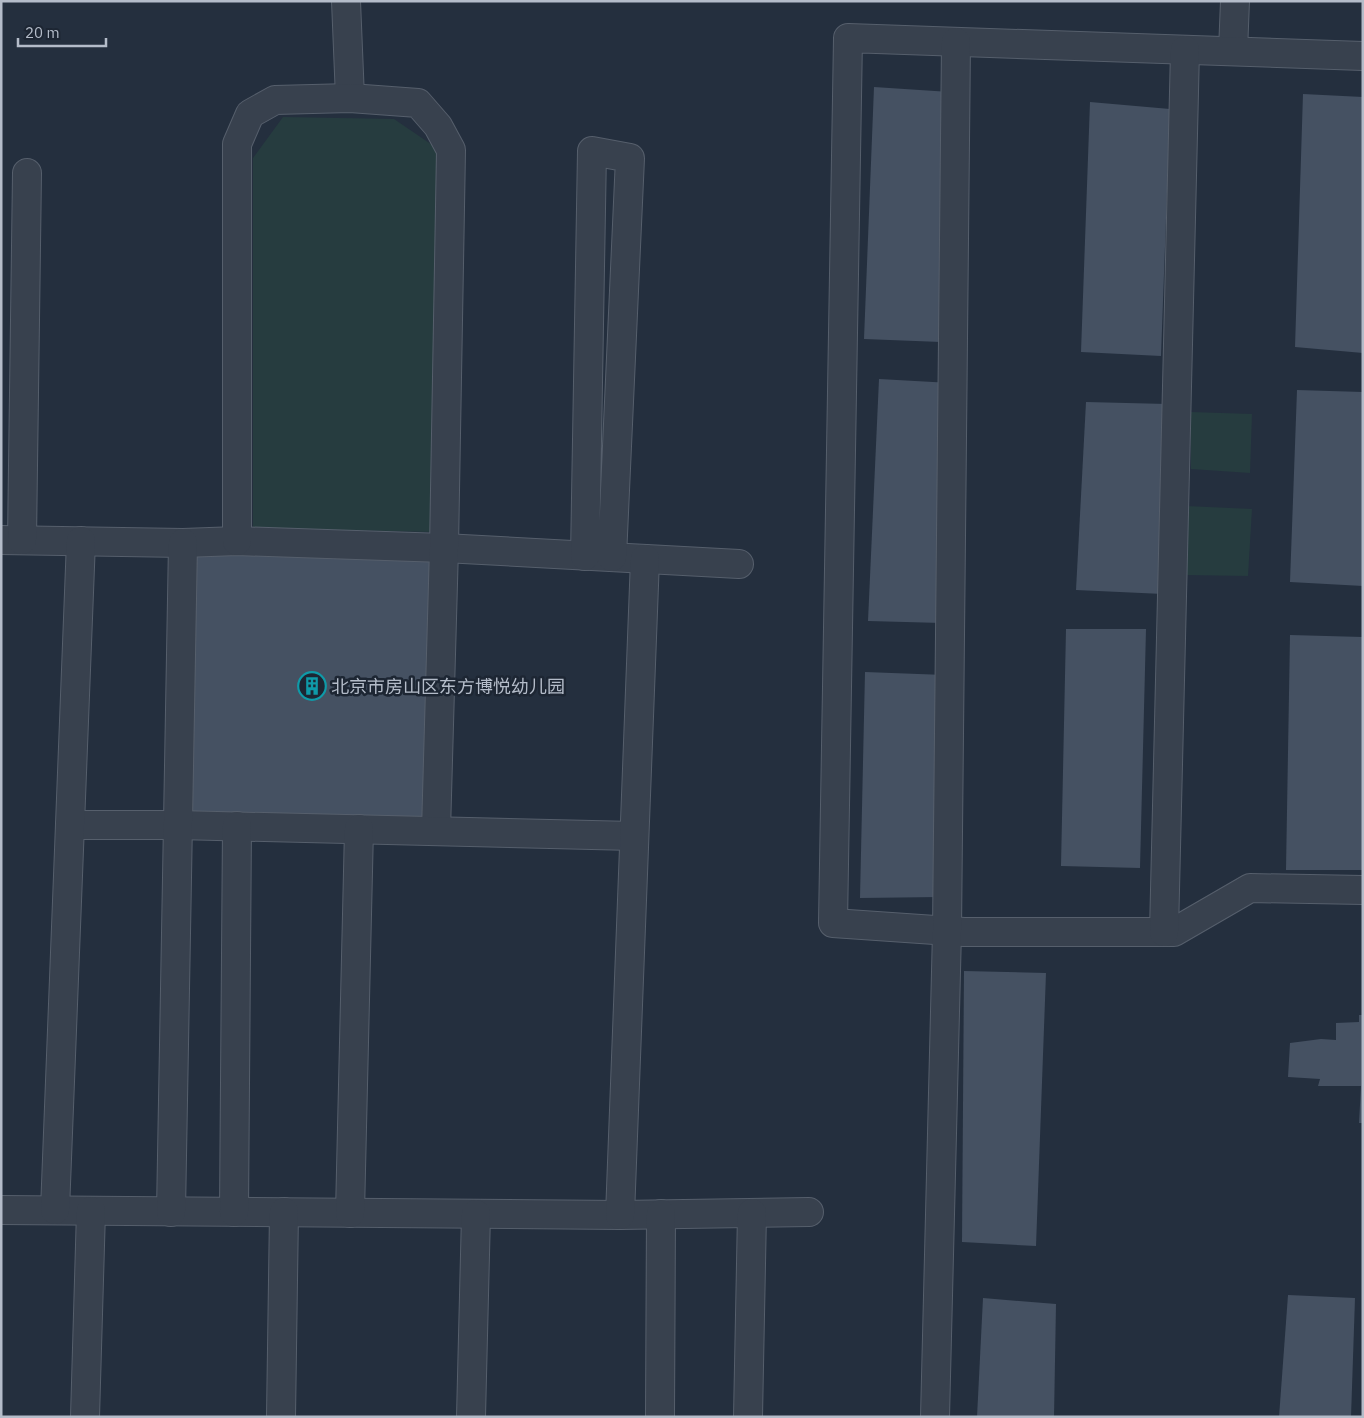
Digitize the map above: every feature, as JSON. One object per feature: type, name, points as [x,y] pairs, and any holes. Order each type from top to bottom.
[{"type":"street","points":[[346,1],[350,98]]},
{"type":"street","points":[[1233,51],[1235,1]]},
{"type":"street","points":[[1363,56],[848,38],[833,923],[964,932],[1174,932],[1250,888],[1363,890]]},
{"type":"street","points":[[935,1417],[946,931],[956,42]]},
{"type":"street","points":[[1164,932],[1185,50]]},
{"type":"street","points":[[237,541],[237,144],[250,114],[274,100],[350,98],[418,104],[438,126],[451,150],[444,548],[436,831]]},
{"type":"street","points":[[585,556],[592,151],[630,158],[612,557]]},
{"type":"street","points":[[27,173],[12,540],[184,543],[237,541],[444,548],[739,564]]},
{"type":"street","points":[[55,1210],[81,541]]},
{"type":"street","points":[[171,1212],[184,543]]},
{"type":"street","points":[[620,1215],[645,559]]},
{"type":"street","points":[[70,825],[237,826],[634,836]]},
{"type":"street","points":[[234,1212],[237,826]]},
{"type":"street","points":[[350,1213],[359,829]]},
{"type":"street","points":[[1,1210],[620,1215],[809,1212]]},
{"type":"street","points":[[85,1417],[91,1211]]},
{"type":"street","points":[[281,1417],[284,1212]]},
{"type":"street","points":[[748,1417],[752,1213]]},
{"type":"street","points":[[471,1417],[476,1214]]},
{"type":"street","points":[[660,1214],[660,1417]]},
{"type":"green space","points":[[283,117],[394,119],[441,151],[433,532],[253,528],[253,158]]},
{"type":"green space","points":[[1191,412],[1252,414],[1250,473],[1191,469]]},
{"type":"green space","points":[[1186,506],[1252,509],[1248,576],[1184,575]]},
{"type":"building","points":[[874,87],[950,92],[941,342],[864,339]]},
{"type":"building","points":[[1303,94],[1363,97],[1363,353],[1295,347]]},
{"type":"building","points":[[1090,102],[1170,109],[1161,356],[1081,352]]},
{"type":"building","points":[[879,379],[951,383],[942,623],[868,621]]},
{"type":"building","points":[[1297,390],[1363,392],[1363,586],[1290,582]]},
{"type":"building","points":[[1086,402],[1167,404],[1163,594],[1076,590]]},
{"type":"building","name":"北京市房山区东方博悦幼儿园","points":[[195,551],[436,556],[430,823],[188,816]]},
{"type":"building","points":[[1066,629],[1146,629],[1140,868],[1061,866]]},
{"type":"building","points":[[1290,635],[1363,637],[1363,870],[1286,870]]},
{"type":"building","points":[[865,672],[945,675],[940,897],[860,898]]},
{"type":"building","points":[[964,971],[1046,973],[1036,1246],[962,1242]]},
{"type":"building","points":[[1359,1015],[1363,1015],[1363,1123],[1359,1123],[1361,1086],[1318,1086],[1320,1079],[1288,1077],[1290,1043],[1321,1039],[1336,1040],[1336,1023],[1359,1022]]},
{"type":"building","points":[[1288,1295],[1355,1298],[1351,1417],[1279,1417]]},
{"type":"building","points":[[983,1298],[1056,1304],[1054,1417],[977,1417]]},
{"type":"place","name":"北京市房山区东方博悦幼儿园","points":[[312,686]]}]
